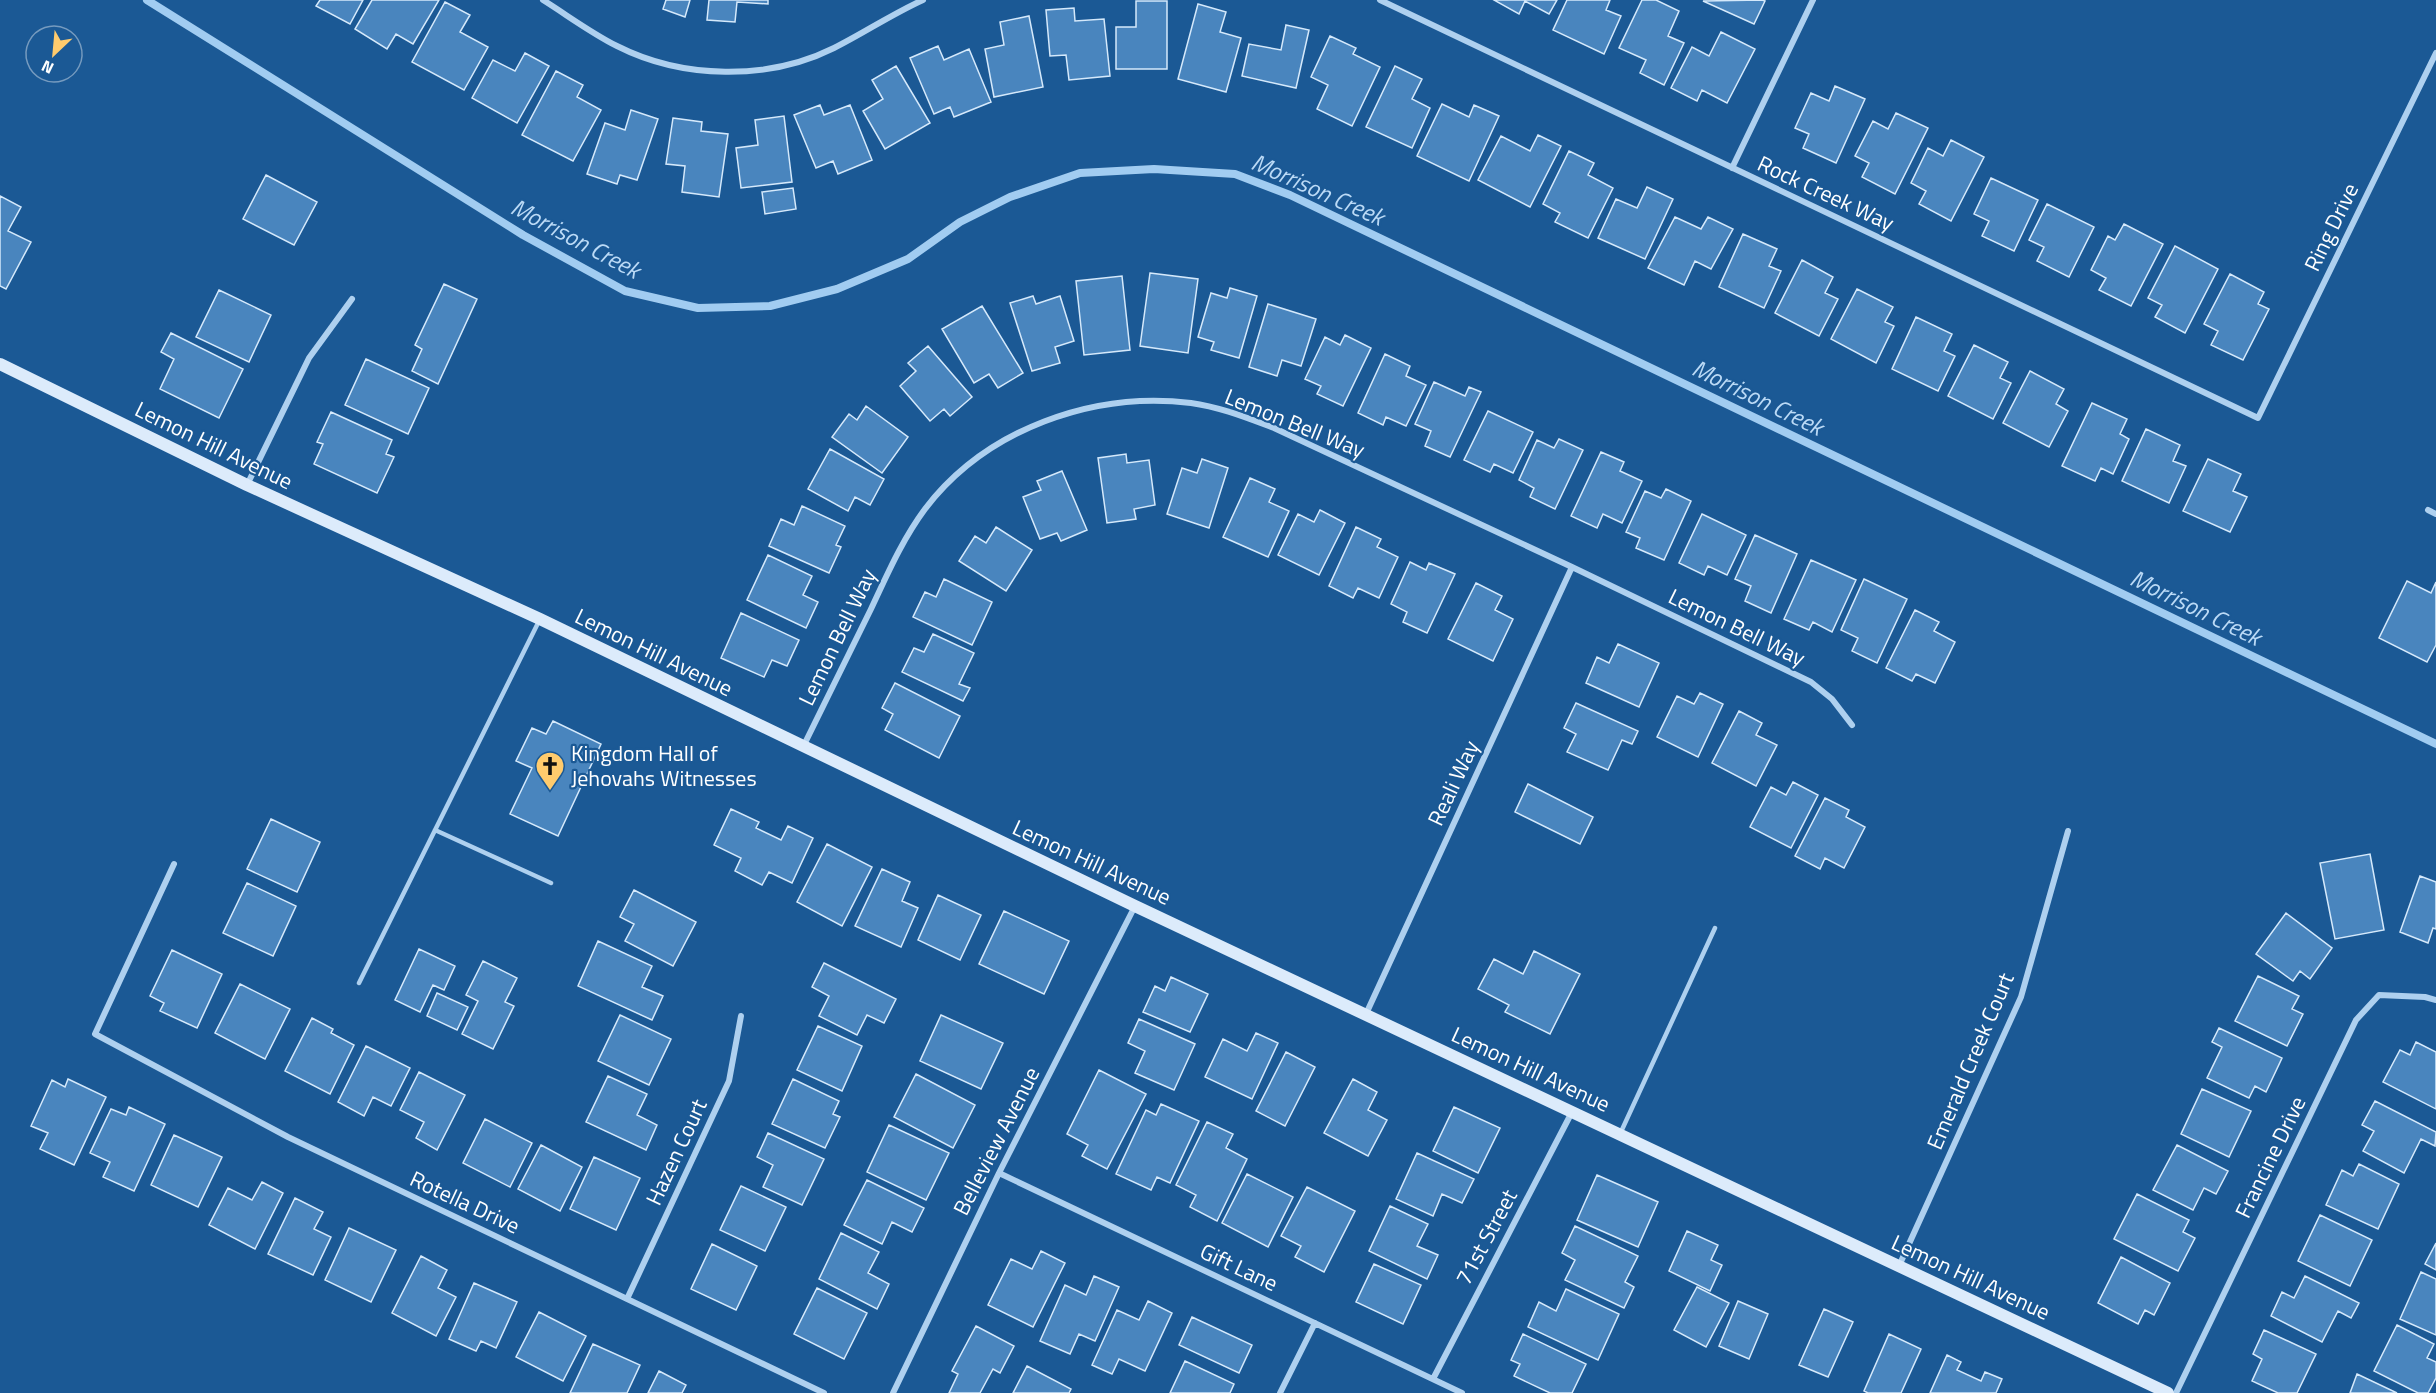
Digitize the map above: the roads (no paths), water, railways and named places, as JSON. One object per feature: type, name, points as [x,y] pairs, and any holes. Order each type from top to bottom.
[{"type":"street","points":[[543,0],[617,46],[657,62],[691,69],[725,72],[759,70],[801,61],[833,49],[923,0]]},
{"type":"street","name":"Rock Creek Way","points":[[1380,0],[2258,418]]},
{"type":"street","points":[[1732,168],[1813,0]]},
{"type":"street","name":"Ring Drive","points":[[2258,418],[2436,53]]},
{"type":"street","points":[[247,485],[309,358],[352,299]]},
{"type":"street","name":"Lemon Hill Avenue","points":[[0,364],[247,485],[540,620],[1135,906],[2168,1393]]},
{"type":"street","name":"Lemon Bell Way","points":[[803,748],[904,541],[926,508],[957,475],[997,445],[1032,426],[1069,412],[1113,402],[1153,400],[1193,403],[1237,413],[1274,428],[1811,682],[1832,699],[1852,725]]},
{"type":"street","points":[[2428,510],[2436,514]]},
{"type":"street","name":"Reali Way","points":[[1366,1014],[1572,567]]},
{"type":"street","name":"Emerald Creek Court","points":[[1899,1266],[2021,997],[2068,831]]},
{"type":"street","name":"Rotella Drive","points":[[174,864],[94,1034],[288,1137],[824,1393]]},
{"type":"street","name":"Belleview Avenue","points":[[893,1393],[999,1173],[1135,906]]},
{"type":"street","name":"Francine Drive","points":[[2176,1393],[2356,1020],[2379,995],[2425,997],[2436,1000]]},
{"type":"street","name":"Hazen Court","points":[[627,1299],[729,1081],[741,1016]]},
{"type":"street","name":"71st Street","points":[[1433,1379],[1572,1112]]},
{"type":"street","name":"Gift Lane","points":[[999,1173],[1462,1393]]},
{"type":"street","points":[[1280,1393],[1315,1323]]},
{"type":"lane","points":[[359,983],[540,620]]},
{"type":"lane","points":[[435,830],[551,883]]},
{"type":"lane","points":[[1620,1134],[1715,928]]},
{"type":"waterway","name":"Morrison Creek","points":[[147,0],[523,235],[625,291],[698,308],[770,306],[837,289],[908,259],[960,222],[1010,197],[1080,173],[1154,169],[1235,174],[1290,195],[2436,744]]},
{"type":"place","name":"Kingdom Hall of Jehovahs Witnesses","points":[[550,792]]}]
